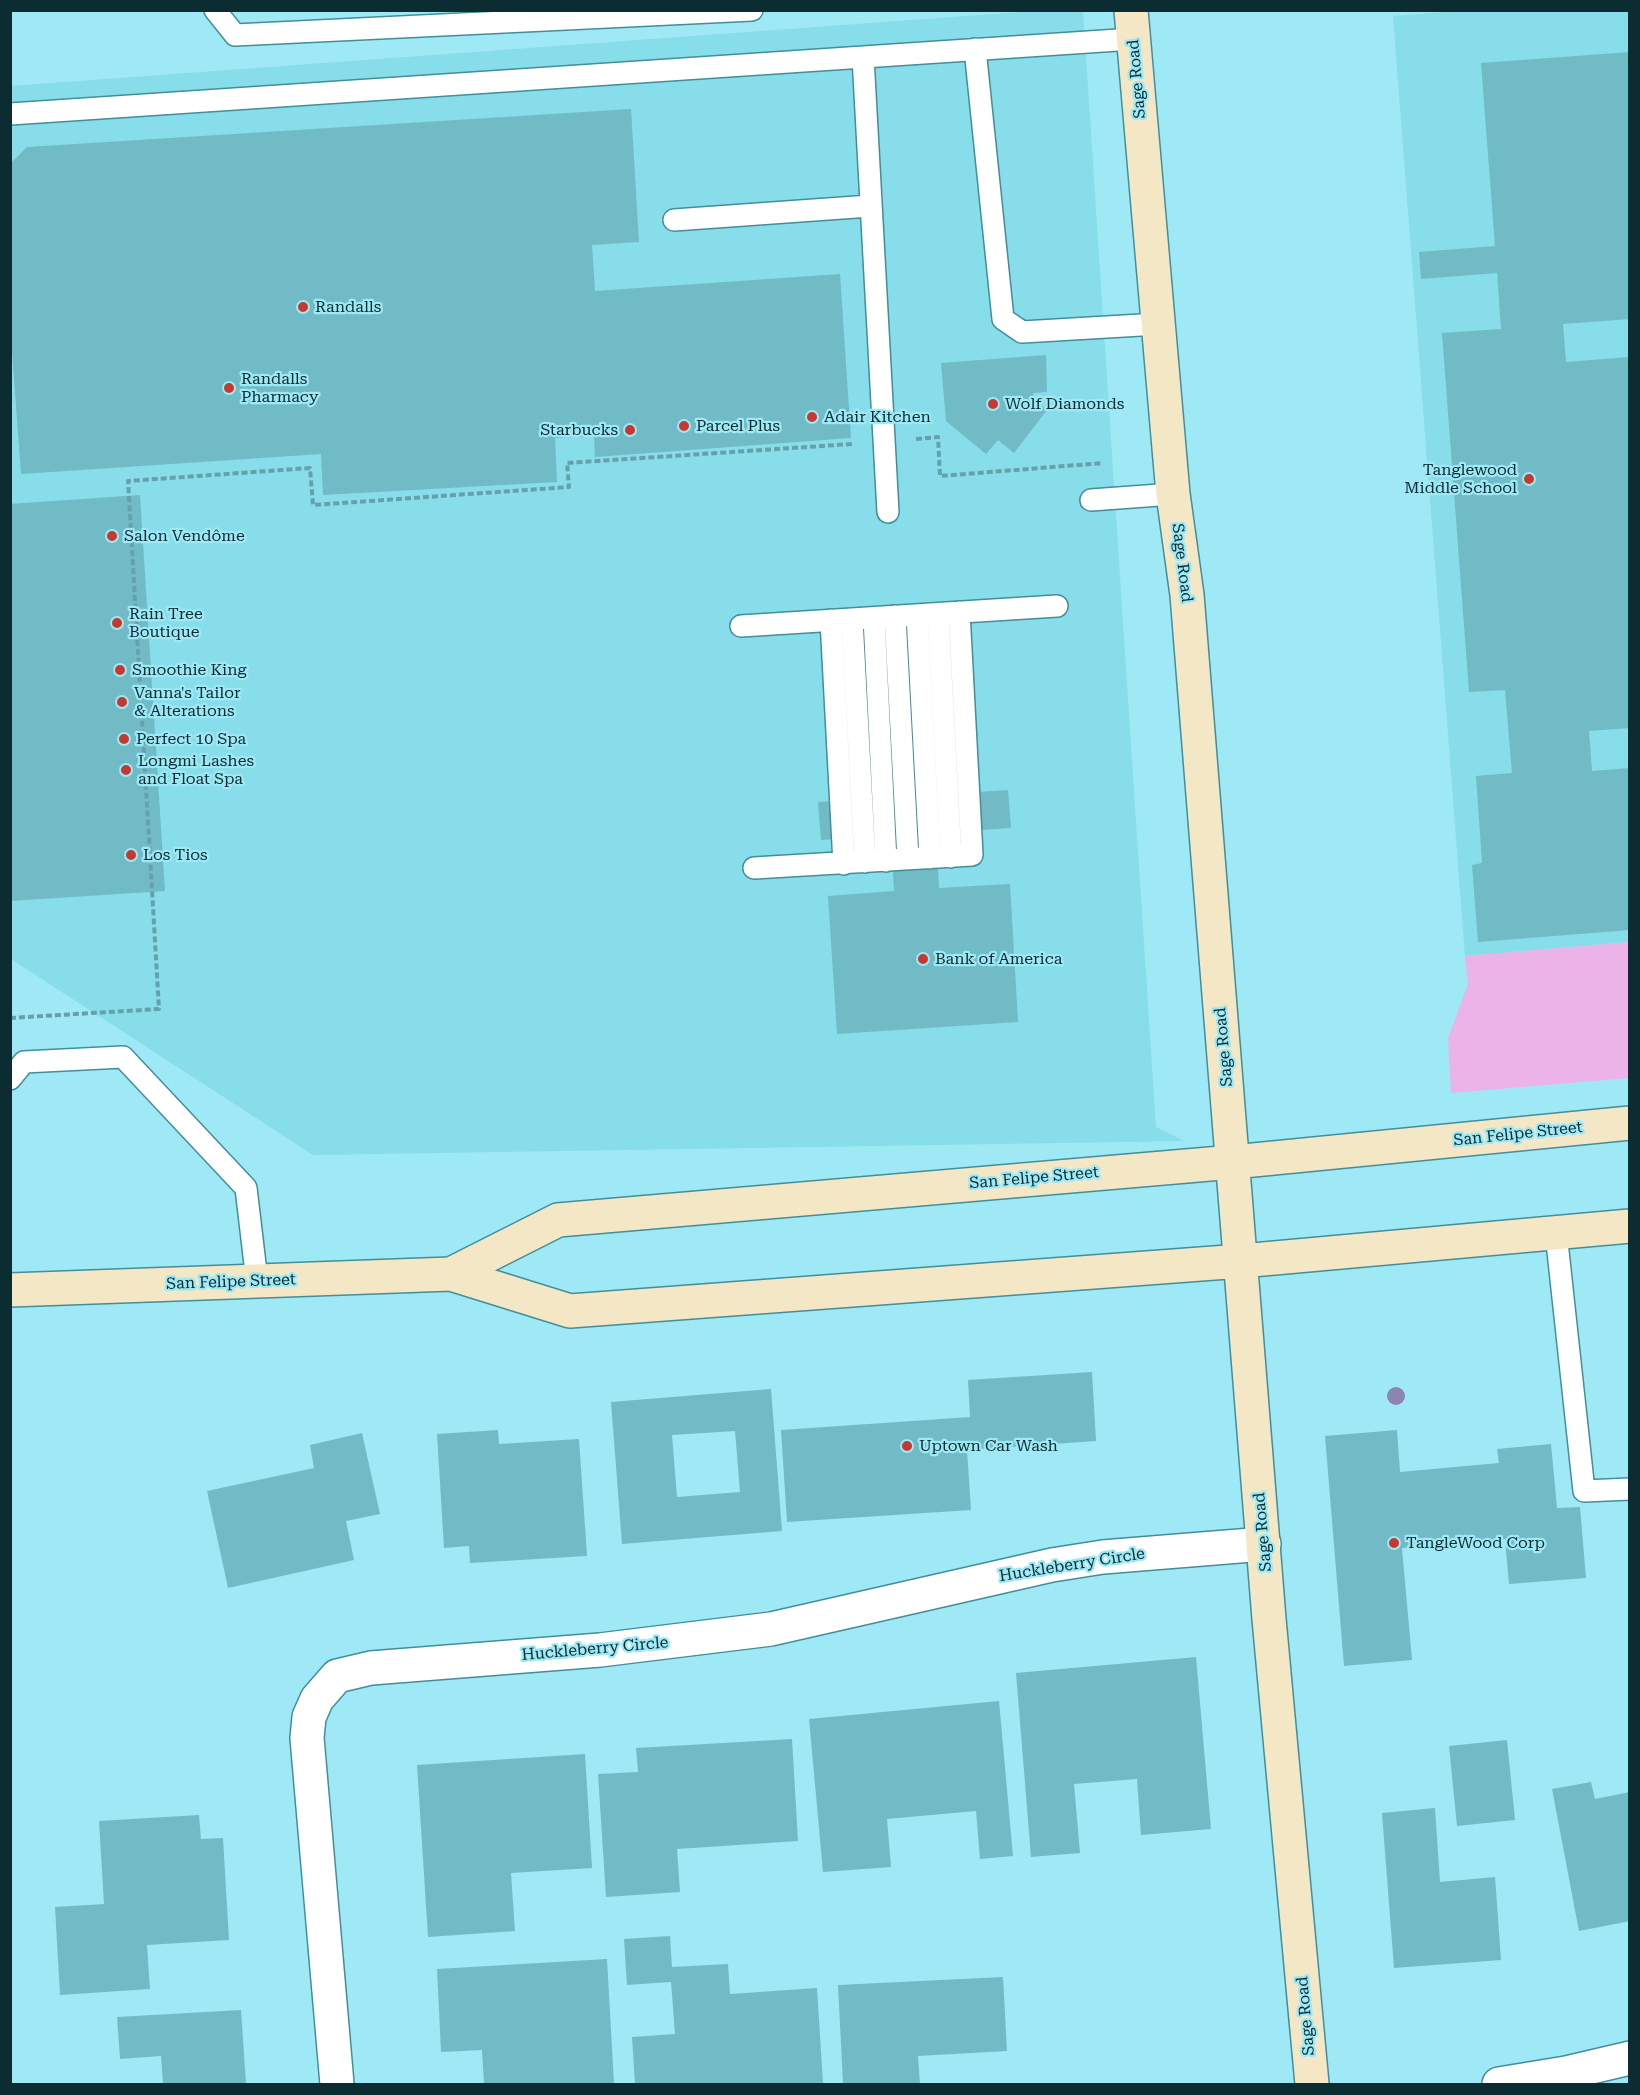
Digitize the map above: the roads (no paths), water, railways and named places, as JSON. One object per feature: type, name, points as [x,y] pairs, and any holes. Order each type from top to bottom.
[{"type":"main road","name":"Sage Road","points":[[1132,25],[1173,494],[1187,596],[1264,1544],[1312,2085]]},
{"type":"main road","name":"San Felipe Street","points":[[451,1274],[558,1220],[1233,1162],[1629,1123]]},
{"type":"main road","name":"San Felipe Street","points":[[10,1290],[451,1274],[570,1311],[1241,1261],[1629,1226]]},
{"type":"street","name":"Huckleberry Circle","points":[[337,2085],[307,1738],[309,1717],[316,1699],[337,1676],[371,1668],[600,1650],[771,1629],[1052,1566],[1103,1557],[1264,1544]]},
{"type":"street","points":[[1499,2085],[1566,2073],[1629,2058]]},
{"type":"lane","points":[[215,10],[235,35],[494,17],[752,10]]},
{"type":"lane","points":[[10,114],[975,49],[1132,25]]},
{"type":"lane","points":[[975,49],[1003,319],[1022,332],[1158,324]]},
{"type":"lane","points":[[863,57],[888,512]]},
{"type":"lane","points":[[674,220],[870,206]]},
{"type":"lane","points":[[1091,500],[1173,494]]},
{"type":"lane","points":[[741,626],[1058,606]]},
{"type":"lane","points":[[754,868],[972,855],[959,612]]},
{"type":"lane","points":[[938,614],[951,857]]},
{"type":"lane","points":[[917,615],[930,858]]},
{"type":"lane","points":[[895,616],[908,860]]},
{"type":"lane","points":[[874,618],[886,861]]},
{"type":"lane","points":[[852,619],[865,862]]},
{"type":"lane","points":[[831,620],[844,864]]},
{"type":"lane","points":[[10,1079],[24,1062],[123,1057],[246,1188],[257,1281]]},
{"type":"lane","points":[[1556,1233],[1584,1491],[1629,1489]]},
{"type":"place","name":"Randalls","points":[[303,307]]},
{"type":"place","name":"Randalls Pharmacy","points":[[229,388]]},
{"type":"place","name":"Wolf Diamonds","points":[[993,404]]},
{"type":"place","name":"Adair Kitchen","points":[[812,417]]},
{"type":"place","name":"Parcel Plus","points":[[684,426]]},
{"type":"place","name":"Starbucks","points":[[630,430]]},
{"type":"place","name":"Tanglewood Middle School","points":[[1529,479]]},
{"type":"place","name":"Salon Vendôme","points":[[112,536]]},
{"type":"place","name":"Rain Tree Boutique","points":[[117,623]]},
{"type":"place","name":"Smoothie King","points":[[120,670]]},
{"type":"place","name":"Vanna's Tailor & Alterations","points":[[122,702]]},
{"type":"place","name":"Perfect 10 Spa","points":[[124,739]]},
{"type":"place","name":"Longmi Lashes and Float Spa","points":[[126,770]]},
{"type":"place","name":"Los Tios","points":[[131,855]]},
{"type":"place","name":"Bank of America","points":[[923,959]]},
{"type":"place","name":"Uptown Car Wash","points":[[907,1446]]},
{"type":"place","name":"TangleWood Corp","points":[[1394,1543]]}]
